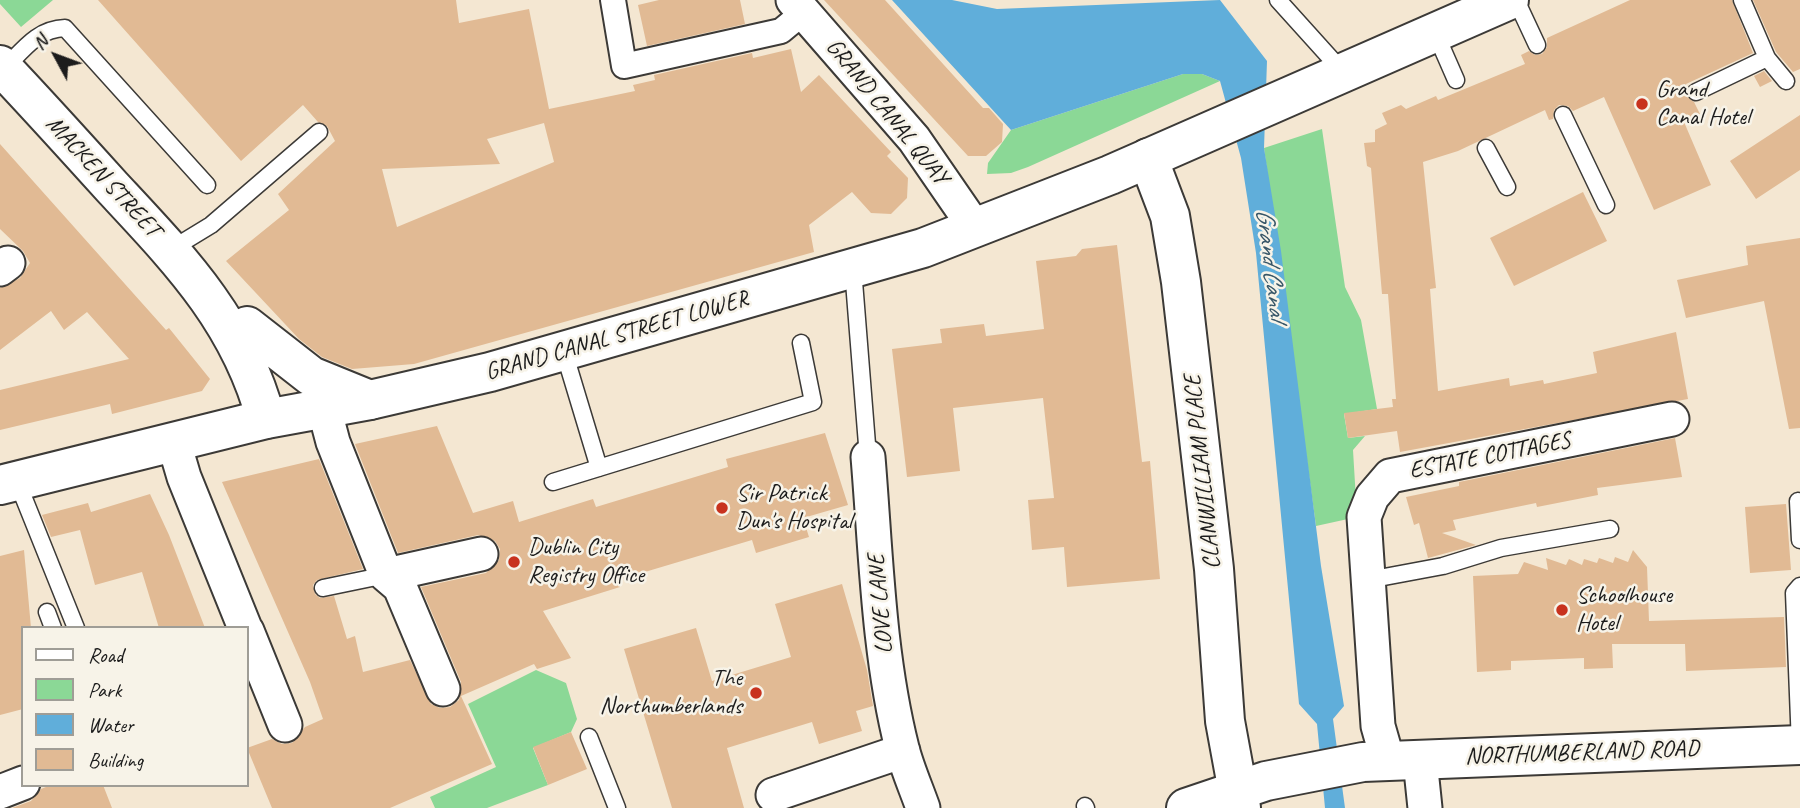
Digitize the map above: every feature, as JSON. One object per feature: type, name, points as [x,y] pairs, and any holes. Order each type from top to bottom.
[{"type":"main road","name":"GRAND CANAL STREET LOWER","points":[[9,483],[274,417],[370,400],[564,352],[853,269],[976,229],[1147,158],[1509,0]]},
{"type":"main road","name":"MACKEN STREET","points":[[2,67],[204,290],[245,355],[274,417],[285,402],[283,388],[272,361],[247,326],[204,290]]},
{"type":"main road","name":"CLANWILLIAM PLACE","points":[[1147,158],[1170,216],[1181,282],[1214,569],[1223,705],[1239,799]]},
{"type":"main road","points":[[247,326],[311,376],[370,400]]},
{"type":"main road","name":"NORTHUMBERLAND ROAD","points":[[1186,808],[1239,799],[1294,776],[1390,761],[1800,745]]},
{"type":"street","points":[[613,0],[624,66],[781,31],[799,6]]},
{"type":"street","name":"GRAND CANAL QUAY","points":[[799,6],[915,139],[976,229]]},
{"type":"street","points":[[324,408],[334,442],[386,575],[400,587],[443,689]]},
{"type":"street","name":"ESTATE COTTAGES","points":[[1425,808],[1390,761],[1378,726],[1364,517],[1372,497],[1390,476],[1672,419]]},
{"type":"street","points":[[174,443],[184,477],[244,626]]},
{"type":"street","name":"LOVE LANE","points":[[868,457],[883,638],[903,751],[923,808]]},
{"type":"street","points":[[386,575],[481,554]]},
{"type":"street","points":[[248,635],[285,725]]},
{"type":"street","points":[[773,795],[903,751]]},
{"type":"street","points":[[0,792],[21,784]]},
{"type":"lane","points":[[1278,0],[1329,78]]},
{"type":"lane","points":[[1516,0],[1536,45]]},
{"type":"lane","points":[[1742,0],[1767,58],[1786,81]]},
{"type":"lane","points":[[2,67],[49,29],[65,28],[206,185]]},
{"type":"lane","points":[[1435,32],[1456,80]]},
{"type":"lane","points":[[1696,92],[1767,58]]},
{"type":"lane","points":[[1563,116],[1606,205]]},
{"type":"lane","points":[[170,250],[211,225],[319,132]]},
{"type":"lane","points":[[1486,148],[1507,187]]},
{"type":"lane","points":[[853,269],[868,457]]},
{"type":"lane","points":[[553,482],[813,402],[801,343]]},
{"type":"lane","points":[[564,352],[599,468]]},
{"type":"lane","points":[[9,483],[75,626]]},
{"type":"lane","points":[[1798,501],[1800,540]]},
{"type":"lane","points":[[1368,580],[1443,566],[1501,548],[1609,529]]},
{"type":"lane","points":[[323,588],[386,575]]},
{"type":"lane","points":[[1800,586],[1794,593],[1800,745]]},
{"type":"lane","points":[[47,612],[52,626]]},
{"type":"lane","points":[[589,737],[617,808]]},
{"type":"green space","points":[[0,0],[53,0],[21,27],[0,4]]},
{"type":"green space","points":[[1183,74],[1202,74],[1220,81],[1028,167],[1011,173],[987,174],[988,163],[1011,130]]},
{"type":"green space","points":[[1322,129],[1345,287],[1361,320],[1377,409],[1344,414],[1348,438],[1365,436],[1353,450],[1357,517],[1316,526],[1264,148]]},
{"type":"green space","points":[[536,670],[566,683],[577,719],[571,732],[533,748],[548,785],[487,808],[435,808],[430,797],[496,767],[468,704]]},
{"type":"water","name":"Grand Canal","points":[[892,0],[952,0],[997,9],[1220,0],[1267,61],[1264,148],[1281,251],[1321,566],[1344,706],[1333,719],[1345,808],[1325,808],[1317,724],[1299,704],[1256,253],[1241,158],[1220,81],[1202,74],[1183,74],[1011,130]]},
{"type":"building","points":[[98,0],[456,0],[459,23],[529,9],[549,109],[635,91],[633,85],[655,80],[654,75],[752,53],[753,58],[791,49],[801,92],[819,75],[891,152],[887,156],[908,178],[907,198],[891,214],[871,213],[852,192],[809,225],[814,252],[414,364],[352,369],[322,357],[299,339],[226,261],[289,210],[278,194],[335,141],[327,126],[318,122],[303,105],[241,161]],"holes":[[[544,123],[554,162],[397,227],[382,169],[500,164],[487,139]]]},
{"type":"building","points":[[659,0],[740,0],[745,24],[647,46],[638,5]]},
{"type":"building","points":[[824,0],[885,0],[983,108],[989,108],[1003,124],[1002,142],[986,156],[968,156]]},
{"type":"building","points":[[1630,0],[1732,0],[1753,53],[1686,84],[1686,96],[1694,102],[1700,114],[1684,122],[1711,185],[1654,210],[1604,97],[1573,111],[1568,106],[1559,105],[1554,110],[1553,119],[1549,120],[1545,110],[1458,151],[1423,162],[1436,288],[1430,289],[1438,391],[1509,378],[1510,386],[1543,380],[1544,384],[1597,373],[1593,352],[1676,332],[1688,399],[1400,452],[1397,431],[1348,438],[1344,413],[1393,407],[1392,399],[1396,399],[1388,294],[1382,294],[1371,168],[1367,166],[1364,143],[1375,142],[1375,130],[1387,124],[1382,113],[1401,105],[1406,109],[1436,96],[1438,100],[1525,64],[1521,55],[1529,51],[1535,55],[1542,54],[1547,47],[1547,38]]},
{"type":"building","points":[[1753,0],[1800,0],[1800,69],[1793,72],[1776,52]]},
{"type":"building","points":[[1764,71],[1772,81],[1760,87],[1754,76]]},
{"type":"building","points":[[1800,115],[1800,170],[1756,199],[1730,161]]},
{"type":"building","points":[[0,144],[166,330],[169,328],[210,379],[202,391],[112,414],[110,404],[0,430],[0,390],[129,359],[87,312],[64,330],[51,311],[0,350],[0,288],[20,278],[30,263],[23,251],[0,229]]},
{"type":"building","points":[[1583,192],[1607,241],[1514,286],[1490,238]]},
{"type":"building","points":[[1800,238],[1800,428],[1789,429],[1764,301],[1686,318],[1677,280],[1748,265],[1746,246]]},
{"type":"building","points":[[1117,245],[1142,462],[1150,461],[1160,579],[1067,587],[1064,547],[1032,550],[1028,500],[1054,498],[1043,398],[953,408],[960,471],[907,477],[892,349],[942,343],[940,329],[984,324],[986,336],[1044,329],[1036,261],[1076,256],[1082,249]]},
{"type":"building","points":[[437,426],[473,513],[513,501],[519,522],[593,499],[596,507],[728,467],[726,459],[825,433],[848,505],[803,518],[809,537],[756,553],[752,540],[618,580],[620,587],[543,611],[571,658],[537,669],[534,664],[461,696],[492,764],[390,808],[272,808],[248,748],[272,739],[282,744],[292,743],[305,727],[323,719],[310,682],[222,482],[319,459],[363,569],[317,580],[313,585],[315,594],[320,598],[334,596],[347,639],[355,636],[363,672],[410,660],[431,704],[440,708],[450,707],[459,700],[461,682],[421,587],[486,573],[499,560],[500,549],[495,541],[478,535],[398,553],[355,444]]},
{"type":"building","points":[[1675,438],[1682,477],[1597,488],[1598,495],[1537,507],[1536,503],[1453,520],[1456,530],[1442,533],[1476,545],[1428,558],[1419,523],[1414,525],[1406,497],[1459,486],[1459,482]]},
{"type":"building","points":[[150,494],[204,626],[158,626],[142,572],[95,585],[80,530],[51,537],[42,515],[88,503],[91,512]]},
{"type":"building","points":[[1786,504],[1791,570],[1750,573],[1745,507]]},
{"type":"building","points":[[24,550],[31,626],[21,626],[21,710],[0,715],[0,556]]},
{"type":"building","name":"Schoolhouse Hotel","points":[[1633,550],[1647,567],[1649,621],[1784,617],[1786,667],[1686,671],[1685,644],[1612,644],[1613,668],[1584,669],[1584,658],[1511,661],[1511,670],[1477,672],[1473,576],[1518,574],[1524,562],[1548,570],[1546,558],[1566,565],[1569,559],[1582,565],[1584,559],[1597,563],[1599,558],[1613,563],[1615,557],[1628,562]]},
{"type":"building","name":"The Northumberlands","points":[[842,584],[867,670],[873,706],[856,711],[862,731],[819,744],[812,722],[727,748],[744,808],[672,808],[624,649],[696,628],[712,681],[791,657],[775,604]]},
{"type":"building","points":[[571,732],[587,769],[548,785],[533,747]]},
{"type":"building","points":[[104,787],[112,808],[12,808],[31,801],[41,789]]},
{"type":"place","name":"Grand Canal Hotel","points":[[1642,104]]},
{"type":"place","name":"Sir Patrick Dun's Hospital","points":[[722,508]]},
{"type":"place","name":"Dublin City Registry Office","points":[[514,562]]},
{"type":"place","name":"Schoolhouse Hotel","points":[[1562,610]]},
{"type":"place","name":"The Northumberlands","points":[[756,693]]}]
